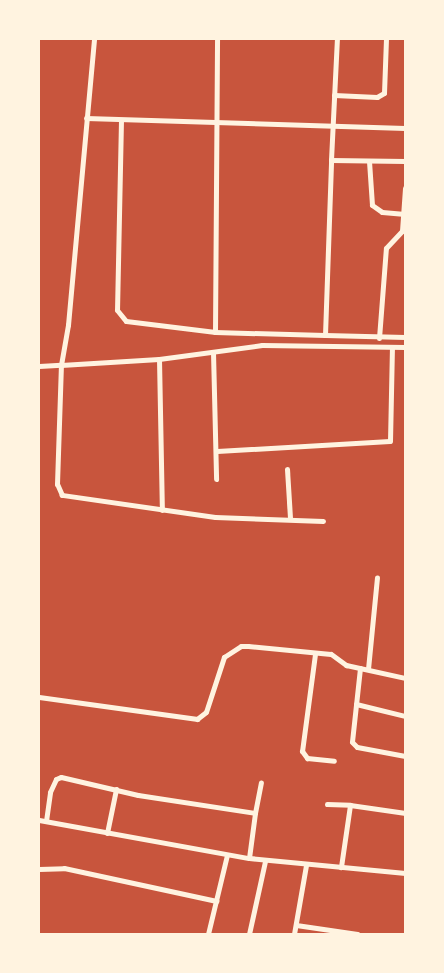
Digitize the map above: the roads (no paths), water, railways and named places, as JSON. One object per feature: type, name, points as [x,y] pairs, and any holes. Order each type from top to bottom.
[{"type":"street","points":[[94,39],[68,325],[61,365],[58,492],[69,498],[162,510],[249,519],[290,518],[323,520]]},
{"type":"street","points":[[215,332],[214,123],[217,39]]},
{"type":"street","points":[[326,335],[332,160],[331,127],[337,39]]},
{"type":"street","points":[[334,95],[377,97],[384,93],[386,39]]},
{"type":"street","points":[[86,118],[405,128]]},
{"type":"street","points":[[121,120],[118,314],[126,321],[215,332],[379,338],[405,337]]},
{"type":"street","points":[[332,160],[405,161]]},
{"type":"street","points":[[370,160],[372,205],[382,212],[404,214]]},
{"type":"street","points":[[379,338],[386,248],[402,231],[405,188]]},
{"type":"street","points":[[39,366],[159,359],[262,345],[405,346]]},
{"type":"street","points":[[217,451],[390,441],[392,347]]},
{"type":"street","points":[[213,352],[217,451],[216,479]]},
{"type":"street","points":[[159,359],[162,510]]},
{"type":"street","points":[[287,468],[290,518]]},
{"type":"street","points":[[368,669],[376,577]]},
{"type":"street","points":[[39,697],[197,719],[206,712],[224,658],[241,646],[331,654],[342,664],[405,678]]},
{"type":"street","points":[[315,654],[302,751],[307,758],[334,761]]},
{"type":"street","points":[[360,668],[351,738],[354,745],[405,756]]},
{"type":"street","points":[[356,704],[405,716]]},
{"type":"street","points":[[46,820],[50,792],[56,779],[66,778],[116,789],[254,813]]},
{"type":"street","points":[[249,858],[254,813],[261,782]]},
{"type":"street","points":[[107,833],[116,789]]},
{"type":"street","points":[[327,804],[350,805],[405,813]]},
{"type":"street","points":[[340,868],[350,805]]},
{"type":"street","points":[[39,820],[265,861],[405,873]]},
{"type":"street","points":[[208,934],[227,855]]},
{"type":"street","points":[[249,934],[265,861]]},
{"type":"street","points":[[294,934],[306,865]]},
{"type":"street","points":[[39,869],[64,868],[216,901]]},
{"type":"street","points":[[296,925],[357,934]]}]
